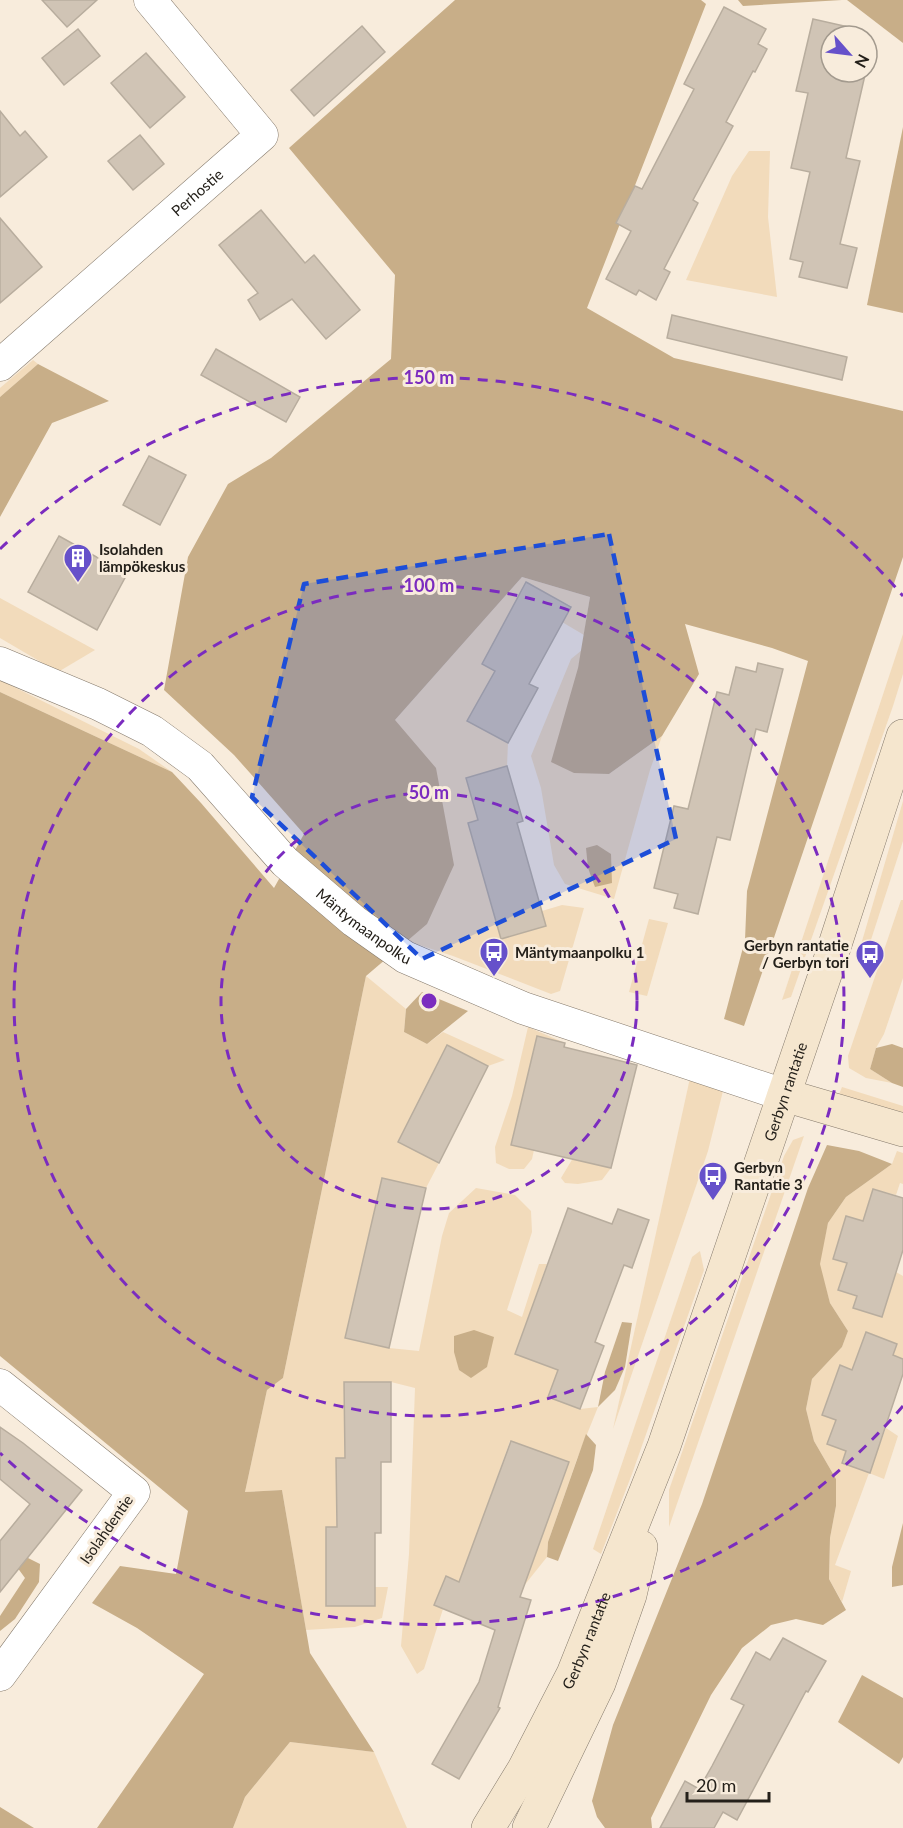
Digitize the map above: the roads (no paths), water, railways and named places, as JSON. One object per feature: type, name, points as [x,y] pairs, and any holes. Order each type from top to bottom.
[{"type":"main road","name":"Gerbyn rantatie","points":[[488,1828],[524,1769],[573,1674],[664,1446],[903,736]]},
{"type":"main road","points":[[784,1095],[903,1130]]},
{"type":"main road","name":"Gerbyn rantatie","points":[[529,1828],[599,1683],[630,1595],[664,1446]]},
{"type":"street","name":"Perhostie","points":[[0,365],[262,135],[150,0]]},
{"type":"street","name":"Mäntymaanpolku","points":[[0,663],[98,704],[152,731],[200,766],[285,862],[354,921],[405,957],[523,1008],[784,1095]]},
{"type":"street","name":"Isolahdentie","points":[[0,1385],[134,1492],[0,1675]]},
{"type":"place","name":"Isolahden lämpökeskus","points":[[78,584]]},
{"type":"place","name":"Mäntymaanpolku 1","points":[[494,978]]},
{"type":"place","name":"Gerbyn rantatie / Gerbyn tori","points":[[870,980]]},
{"type":"place","name":"Gerbyn Rantatie 3","points":[[713,1202]]}]
